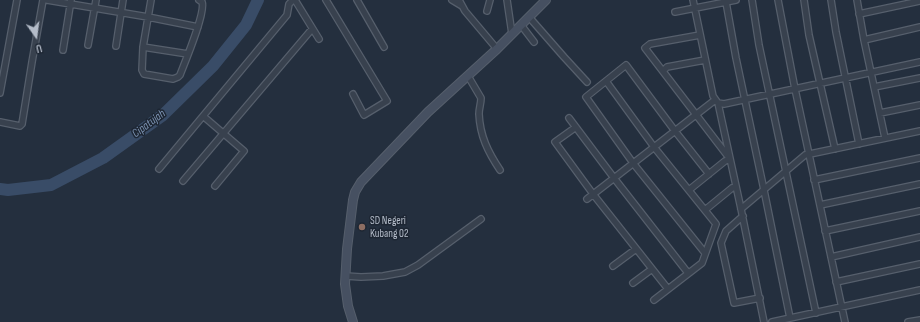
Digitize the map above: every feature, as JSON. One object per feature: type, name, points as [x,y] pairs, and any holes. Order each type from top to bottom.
[{"type":"street","points":[[0,93],[17,0]]},
{"type":"street","points":[[0,122],[20,126],[22,124],[43,0]]},
{"type":"street","points":[[47,0],[71,2],[94,8],[198,27]]},
{"type":"street","points":[[88,45],[96,0]]},
{"type":"street","points":[[116,46],[123,0]]},
{"type":"street","points":[[151,0],[143,47],[142,70],[146,75],[173,78],[180,75],[198,27],[203,6],[202,2],[199,0]]},
{"type":"street","points":[[159,169],[287,15],[289,4],[294,0],[319,40]]},
{"type":"street","points":[[326,0],[386,101],[364,114],[353,94]]},
{"type":"street","points":[[357,0],[384,47]]},
{"type":"street","points":[[452,0],[462,6]]},
{"type":"street","points":[[459,0],[474,22],[497,49]]},
{"type":"street","points":[[488,11],[490,0]]},
{"type":"street","points":[[507,0],[512,34]]},
{"type":"street","points":[[353,322],[346,295],[346,276],[347,249],[355,192],[361,182],[428,112],[497,49],[546,0]]},
{"type":"street","points":[[694,0],[705,60],[713,96],[717,102],[743,216],[764,322]]},
{"type":"street","points":[[675,12],[736,0]]},
{"type":"street","points":[[752,0],[759,45],[816,312]]},
{"type":"street","points":[[778,0],[795,89],[845,322]]},
{"type":"street","points":[[804,0],[809,36],[835,149]]},
{"type":"street","points":[[831,0],[860,144]]},
{"type":"street","points":[[857,0],[885,138]]},
{"type":"street","points":[[859,14],[920,1]]},
{"type":"street","points":[[63,50],[71,2]]},
{"type":"street","points":[[726,2],[744,100],[790,318]]},
{"type":"street","points":[[529,17],[587,82]]},
{"type":"street","points":[[521,25],[534,42]]},
{"type":"street","points":[[864,40],[920,27]]},
{"type":"street","points":[[183,181],[312,29]]},
{"type":"street","points":[[700,35],[650,44],[645,48],[730,159]]},
{"type":"street","points":[[143,47],[188,54]]},
{"type":"street","points":[[663,71],[667,67],[705,60]]},
{"type":"street","points":[[587,199],[696,114],[717,102],[724,104],[920,62]]},
{"type":"street","points":[[705,253],[633,163],[586,97],[626,65],[709,174]]},
{"type":"street","points":[[468,76],[481,98],[479,114],[482,135],[489,153],[500,170]]},
{"type":"street","points":[[874,87],[920,78]]},
{"type":"street","points":[[606,81],[654,147],[716,224],[702,263],[654,300]]},
{"type":"street","points":[[880,113],[920,105]]},
{"type":"street","points":[[203,116],[244,151],[215,186]]},
{"type":"street","points":[[569,118],[688,273]]},
{"type":"street","points":[[576,127],[555,142],[593,194],[668,289]]},
{"type":"street","points":[[741,208],[805,155],[920,131]]},
{"type":"street","points":[[814,180],[920,158]]},
{"type":"street","points":[[689,190],[725,160],[730,159]]},
{"type":"street","points":[[820,205],[920,184]]},
{"type":"street","points":[[705,210],[732,188],[736,187]]},
{"type":"street","points":[[825,231],[920,211]]},
{"type":"street","points":[[743,216],[726,231],[721,243],[734,303],[760,298]]},
{"type":"street","points":[[346,276],[383,276],[405,272],[481,219]]},
{"type":"street","points":[[831,256],[920,237]]},
{"type":"street","points":[[613,266],[636,249]]},
{"type":"street","points":[[836,282],[920,264]]},
{"type":"street","points":[[633,283],[652,269]]},
{"type":"street","points":[[772,322],[920,290]]},
{"type":"street","points":[[908,322],[920,320]]},
{"type":"waterway","name":"Cipatujah","points":[[0,189],[8,190],[51,185],[103,158],[163,115],[213,66],[246,25],[258,0]]},
{"type":"place","name":"SD Negeri Kubang 02","points":[[362,227]]}]
